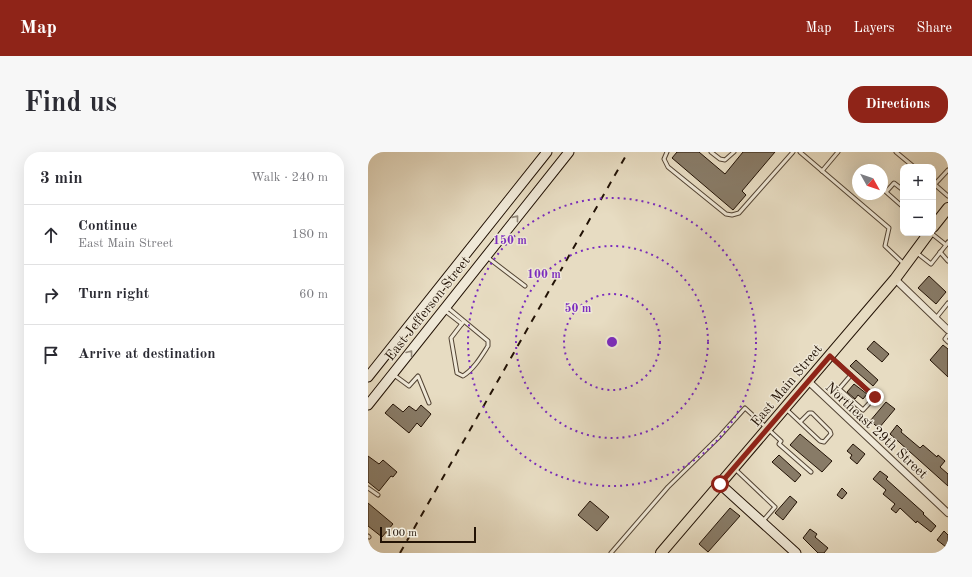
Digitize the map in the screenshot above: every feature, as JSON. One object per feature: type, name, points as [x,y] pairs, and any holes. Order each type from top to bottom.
[{"type":"main road","name":"East Jefferson Street","points":[[368,377],[547,152]]},
{"type":"main road","name":"East Jefferson Street","points":[[368,406],[568,152]]},
{"type":"main road","points":[[936,223],[948,208]]},
{"type":"main road","name":"East Main Street","points":[[661,553],[830,356],[895,278],[928,236]]},
{"type":"main road","points":[[720,484],[762,522],[790,551]]},
{"type":"street","points":[[895,278],[948,330]]},
{"type":"street","name":"Northeast 29th Street","points":[[808,381],[948,513]]},
{"type":"lane","points":[[667,152],[664,159],[668,167],[726,214],[732,216],[739,213],[793,152]]},
{"type":"lane","points":[[711,152],[720,159],[725,160],[734,152]]},
{"type":"lane","points":[[800,152],[889,228],[885,246],[905,265]]},
{"type":"lane","points":[[822,171],[838,152]]},
{"type":"lane","points":[[896,152],[910,164]]},
{"type":"lane","points":[[936,182],[948,170]]},
{"type":"lane","points":[[900,188],[894,183],[886,192],[900,204]]},
{"type":"lane","points":[[936,186],[948,196]]},
{"type":"lane","points":[[915,251],[931,264],[947,244],[935,236]]},
{"type":"lane","points":[[940,252],[948,261]]},
{"type":"lane","points":[[485,256],[525,286]]},
{"type":"lane","points":[[936,318],[948,303]]},
{"type":"lane","points":[[445,308],[488,341],[488,346],[470,372],[463,376],[457,373],[450,338],[463,322]]},
{"type":"lane","points":[[948,335],[944,339],[948,342]]},
{"type":"lane","points":[[830,356],[851,375],[875,397],[863,410],[839,389],[851,375]]},
{"type":"lane","points":[[393,374],[409,386],[418,376],[429,403]]},
{"type":"lane","points":[[611,553],[668,487],[719,437],[745,408],[781,441],[779,444],[811,472]]},
{"type":"lane","points":[[785,408],[820,441],[824,442],[831,434],[830,430],[812,413],[809,413],[800,422]]},
{"type":"lane","points":[[734,468],[775,507],[762,522]]},
{"type":"lane","points":[[368,488],[378,495]]},
{"type":"building","points":[[677,152],[699,152],[725,174],[743,152],[775,152],[742,191],[746,195],[733,210],[672,158]]},
{"type":"building","points":[[929,276],[946,292],[936,304],[918,288]]},
{"type":"building","points":[[874,341],[889,354],[882,362],[867,349]]},
{"type":"building","points":[[943,345],[948,349],[948,377],[930,360]]},
{"type":"building","points":[[856,360],[878,380],[873,386],[850,366]]},
{"type":"building","points":[[854,384],[867,394],[863,399],[858,395],[855,399],[847,392]]},
{"type":"building","points":[[886,402],[895,409],[879,428],[870,421]]},
{"type":"building","points":[[393,404],[403,412],[409,406],[416,411],[421,405],[431,414],[421,427],[417,423],[409,433],[385,413]]},
{"type":"building","points":[[897,425],[902,430],[901,432],[920,448],[923,445],[937,457],[938,455],[945,461],[940,467],[948,474],[948,486],[890,434]]},
{"type":"building","points":[[800,434],[832,461],[822,472],[790,445]]},
{"type":"building","points":[[853,444],[865,454],[857,464],[850,458],[852,455],[847,451]]},
{"type":"building","points":[[779,455],[801,475],[795,482],[772,462]]},
{"type":"building","points":[[368,456],[379,464],[383,460],[397,472],[393,477],[391,476],[379,491],[368,482]]},
{"type":"building","points":[[880,471],[888,477],[886,479],[924,513],[923,514],[936,526],[931,532],[917,521],[916,523],[900,508],[896,513],[891,509],[895,504],[883,494],[886,490],[873,479]]},
{"type":"building","points":[[842,488],[847,493],[842,499],[837,495]]},
{"type":"building","points":[[790,496],[797,502],[783,520],[775,513]]},
{"type":"building","points":[[590,501],[609,517],[597,531],[578,515]]},
{"type":"building","points":[[368,503],[393,524],[382,537],[368,526]]},
{"type":"building","points":[[730,508],[740,516],[708,552],[699,544]]},
{"type":"building","points":[[810,529],[817,534],[815,537],[828,548],[824,553],[818,553],[803,538]]},
{"type":"building","points":[[944,531],[948,535],[948,544],[946,547],[937,540]]},
{"type":"railway","points":[[400,553],[628,152]]},
{"type":"route","points":[[720,484],[830,356],[875,397]]}]
